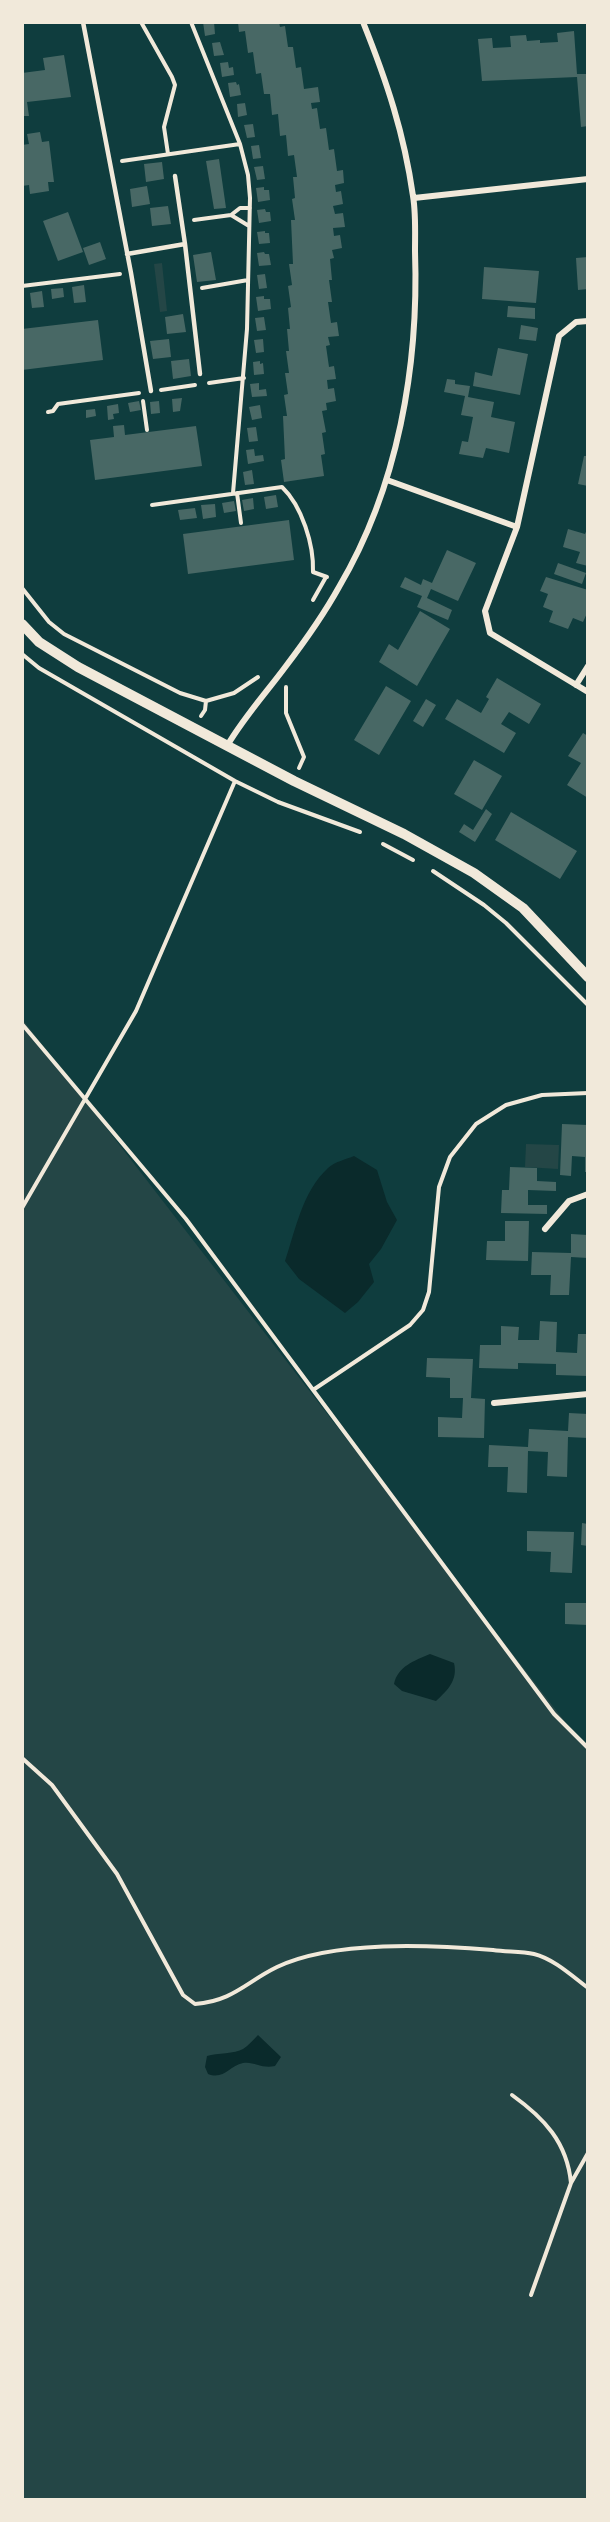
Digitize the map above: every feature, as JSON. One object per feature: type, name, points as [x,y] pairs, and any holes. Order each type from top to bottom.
[{"type":"street","points":[[227,746],[237,729],[287,665],[342,583],[364,538],[387,480],[404,408],[412,352],[416,287],[414,198],[403,138],[388,85],[363,22]]},
{"type":"street","points":[[414,198],[588,179]]},
{"type":"street","points":[[588,321],[576,322],[559,336],[517,527],[485,611],[490,633],[588,692]]},
{"type":"street","points":[[387,480],[517,527]]},
{"type":"street","points":[[22,624],[39,642],[63,658],[294,781],[404,834],[495,886],[529,914],[588,977]]},
{"type":"street","points":[[576,685],[588,666]]},
{"type":"street","points":[[545,1229],[569,1201],[588,1194]]},
{"type":"street","points":[[494,1403],[588,1394]]},
{"type":"lane","points":[[83,22],[131,273],[151,392]]},
{"type":"lane","points":[[175,176],[200,374]]},
{"type":"lane","points":[[127,254],[184,244]]},
{"type":"path","points":[[141,22],[175,85],[164,127],[168,154]]},
{"type":"path","points":[[192,22],[240,144],[248,175],[250,226],[247,339],[235,493],[241,523]]},
{"type":"path","points":[[110,163],[240,144]]},
{"type":"path","points":[[181,222],[231,215],[240,208],[250,208]]},
{"type":"path","points":[[231,215],[250,226]]},
{"type":"path","points":[[22,286],[131,273]]},
{"type":"path","points":[[191,290],[248,280]]},
{"type":"path","points":[[142,393],[147,430]]},
{"type":"path","points":[[48,412],[53,411],[58,404]]},
{"type":"path","points":[[152,505],[282,487],[288,492],[312,544],[313,572],[342,583]]},
{"type":"path","points":[[312,602],[326,577]]},
{"type":"path","points":[[22,588],[49,622],[64,634],[190,697],[206,701],[234,693],[252,682],[264,670]]},
{"type":"path","points":[[22,654],[39,668],[235,781],[278,802],[369,837]]},
{"type":"path","points":[[278,802],[294,781],[304,758],[286,713],[287,665]]},
{"type":"path","points":[[22,1208],[136,1011],[235,781]]},
{"type":"path","points":[[379,842],[416,861]]},
{"type":"path","points":[[424,866],[467,893],[506,923],[588,1005]]},
{"type":"path","points":[[22,1024],[186,1219],[554,1714],[588,1748]]},
{"type":"path","points":[[313,1390],[410,1325],[423,1310],[429,1292],[439,1187],[450,1157],[476,1124],[506,1105],[542,1095],[588,1093]]},
{"type":"path","points":[[22,1758],[52,1785],[117,1874],[183,1995],[195,2004],[215,2002],[245,1988],[277,1967],[303,1959],[341,1951],[396,1946],[536,1954],[564,1969],[588,1988]]},
{"type":"path","points":[[512,2095],[532,2109],[550,2127],[569,2164],[571,2183]]},
{"type":"path","points":[[531,2295],[571,2183],[588,2153]]},
{"type":"shaded area","points":[[162,263],[167,311],[160,312],[154,264]]},
{"type":"shaded area","points":[[23,1020],[576,1736],[587,1745],[587,2499],[23,2499]]},
{"type":"shaded area","points":[[526,1144],[559,1145],[558,1169],[525,1167]]},
{"type":"shaded area","points":[[354,1156],[377,1170],[387,1202],[397,1220],[381,1249],[369,1264],[374,1282],[358,1302],[345,1313],[299,1279],[285,1261],[301,1212],[312,1188],[331,1166]]},
{"type":"shaded area","points":[[430,1654],[454,1663],[455,1669],[451,1684],[436,1701],[402,1691],[394,1684],[403,1668]]},
{"type":"shaded area","points":[[258,2035],[281,2057],[275,2066],[266,2067],[243,2063],[222,2074],[208,2074],[205,2067],[207,2056],[240,2051]]},
{"type":"building","points":[[203,22],[214,22],[215,34],[205,36]]},
{"type":"building","points":[[238,22],[279,22],[280,27],[285,26],[288,47],[293,47],[296,68],[301,67],[304,89],[318,87],[320,102],[311,103],[312,109],[317,108],[320,129],[326,128],[329,150],[334,149],[337,171],[343,170],[344,183],[335,185],[336,192],[341,191],[343,204],[333,206],[335,214],[343,213],[345,227],[333,228],[334,236],[340,235],[342,248],[332,250],[334,258],[330,259],[332,280],[329,280],[332,302],[328,302],[331,323],[337,322],[339,336],[328,337],[330,345],[326,346],[329,367],[334,366],[336,379],[327,380],[328,389],[334,388],[336,401],[326,403],[327,410],[322,411],[326,432],[322,433],[325,454],[321,455],[324,476],[284,482],[281,460],[285,459],[283,416],[287,416],[284,395],[288,394],[285,373],[289,373],[286,351],[289,351],[287,329],[290,329],[288,308],[291,307],[288,286],[292,285],[289,264],[293,264],[291,220],[295,220],[292,199],[295,198],[293,177],[297,177],[294,155],[288,156],[286,135],[280,136],[278,114],[272,115],[270,94],[264,94],[261,73],[256,74],[253,52],[248,53],[245,31],[239,32]]},
{"type":"building","points":[[574,31],[577,74],[588,74],[588,126],[581,127],[577,77],[482,81],[478,39],[492,38],[493,48],[511,47],[510,36],[526,35],[527,41],[540,40],[540,43],[558,42],[557,33]]},
{"type":"building","points":[[220,42],[224,55],[214,56],[212,43]]},
{"type":"building","points":[[64,55],[71,97],[27,102],[29,116],[22,116],[22,73],[45,70],[43,58]]},
{"type":"building","points":[[228,62],[229,68],[233,67],[234,75],[222,77],[220,63]]},
{"type":"building","points":[[236,82],[237,85],[239,84],[241,95],[230,97],[228,83]]},
{"type":"building","points":[[245,103],[247,115],[238,117],[237,104]]},
{"type":"building","points":[[253,124],[255,137],[247,138],[244,125]]},
{"type":"building","points":[[40,132],[42,142],[49,141],[54,182],[48,182],[49,191],[30,194],[29,185],[22,186],[22,145],[29,144],[27,134]]},
{"type":"building","points":[[259,145],[261,158],[253,159],[251,146]]},
{"type":"building","points":[[219,159],[226,208],[214,209],[206,161]]},
{"type":"building","points":[[162,162],[164,179],[146,182],[144,164]]},
{"type":"building","points":[[263,166],[265,179],[257,180],[254,167]]},
{"type":"building","points":[[147,186],[150,204],[132,207],[130,189]]},
{"type":"building","points":[[264,187],[264,190],[269,190],[270,200],[258,202],[256,188]]},
{"type":"building","points":[[168,206],[171,224],[152,226],[150,208]]},
{"type":"building","points":[[265,209],[266,212],[270,212],[271,221],[259,223],[257,210]]},
{"type":"building","points":[[68,212],[83,252],[58,261],[43,221]]},
{"type":"building","points":[[257,232],[269,233],[270,243],[259,244]]},
{"type":"building","points":[[100,242],[106,259],[89,265],[83,248]]},
{"type":"building","points":[[211,252],[216,280],[197,282],[193,255]]},
{"type":"building","points":[[257,253],[269,254],[271,265],[259,266]]},
{"type":"building","points":[[588,257],[588,289],[578,290],[576,258]]},
{"type":"building","points":[[484,267],[539,271],[536,303],[482,299]]},
{"type":"building","points":[[265,274],[267,288],[259,289],[257,275]]},
{"type":"building","points":[[84,285],[86,302],[74,303],[72,287]]},
{"type":"building","points":[[63,288],[64,297],[52,299],[51,289]]},
{"type":"building","points":[[42,291],[44,307],[32,308],[30,293]]},
{"type":"building","points":[[264,296],[264,299],[270,299],[271,309],[258,311],[256,297]]},
{"type":"building","points":[[508,306],[535,308],[535,319],[507,317]]},
{"type":"building","points":[[183,314],[186,332],[167,334],[165,317]]},
{"type":"building","points":[[264,317],[266,330],[257,331],[255,318]]},
{"type":"building","points":[[98,320],[103,360],[22,370],[22,329]]},
{"type":"building","points":[[521,325],[538,328],[536,341],[519,339]]},
{"type":"building","points":[[169,339],[171,357],[153,359],[150,341]]},
{"type":"building","points":[[263,339],[264,352],[256,353],[254,340]]},
{"type":"building","points":[[498,348],[528,354],[520,395],[473,386],[475,372],[492,376]]},
{"type":"building","points":[[189,359],[191,376],[173,379],[171,361]]},
{"type":"building","points":[[260,361],[260,364],[263,363],[264,374],[254,375],[253,362]]},
{"type":"building","points":[[447,379],[455,380],[455,384],[470,386],[468,397],[494,402],[491,417],[515,422],[509,453],[486,448],[483,458],[459,454],[462,441],[468,442],[473,417],[461,415],[465,396],[444,392]]},
{"type":"building","points":[[259,383],[259,390],[266,389],[267,396],[252,397],[250,384]]},
{"type":"building","points":[[182,398],[180,411],[173,412],[172,399]]},
{"type":"building","points":[[139,401],[141,410],[130,412],[128,403]]},
{"type":"building","points":[[159,401],[160,413],[151,414],[150,402]]},
{"type":"building","points":[[118,404],[119,413],[113,414],[114,419],[108,420],[107,406]]},
{"type":"building","points":[[260,405],[262,418],[252,420],[249,407]]},
{"type":"building","points":[[95,409],[96,416],[86,418],[86,410]]},
{"type":"building","points":[[124,425],[125,435],[196,426],[202,466],[95,480],[90,440],[114,437],[113,426]]},
{"type":"building","points":[[256,427],[258,441],[249,442],[247,428]]},
{"type":"building","points":[[254,449],[255,456],[263,455],[264,461],[248,464],[246,450]]},
{"type":"building","points":[[584,456],[588,456],[588,486],[578,484]]},
{"type":"building","points":[[252,470],[254,484],[245,485],[243,472]]},
{"type":"building","points":[[276,495],[278,507],[266,509],[264,497]]},
{"type":"building","points":[[253,498],[254,509],[244,511],[242,500]]},
{"type":"building","points":[[234,501],[236,511],[224,513],[222,503]]},
{"type":"building","points":[[215,504],[216,517],[203,519],[201,505]]},
{"type":"building","points":[[195,508],[197,518],[180,520],[178,510]]},
{"type":"building","points":[[289,520],[294,560],[188,574],[183,534]]},
{"type":"building","points":[[588,527],[588,566],[576,563],[580,552],[563,547],[568,529],[585,534]]},
{"type":"building","points":[[447,550],[476,563],[458,601],[431,589],[427,598],[452,610],[448,620],[417,607],[422,596],[400,587],[405,577],[421,585],[423,579],[432,583]]},
{"type":"building","points":[[558,563],[586,573],[582,584],[554,574]]},
{"type":"building","points":[[546,577],[588,590],[588,611],[583,622],[573,618],[568,629],[549,622],[553,611],[543,607],[548,594],[540,591]]},
{"type":"building","points":[[420,611],[450,629],[417,686],[379,662],[389,644],[398,650]]},
{"type":"building","points":[[497,678],[541,704],[529,724],[509,712],[501,724],[516,733],[504,753],[445,719],[457,699],[481,713],[489,699],[486,697]]},
{"type":"building","points":[[386,686],[411,701],[379,755],[354,740]]},
{"type":"building","points":[[426,699],[436,705],[423,727],[413,721]]},
{"type":"building","points":[[583,733],[588,736],[588,798],[567,785],[581,763],[568,756]]},
{"type":"building","points":[[474,760],[502,776],[482,810],[454,794]]},
{"type":"building","points":[[486,809],[492,814],[475,842],[459,832],[464,824],[473,830]]},
{"type":"building","points":[[511,812],[577,851],[560,879],[495,840]]},
{"type":"building","points":[[562,1124],[588,1125],[588,1172],[585,1172],[585,1157],[572,1156],[571,1176],[560,1175]]},
{"type":"building","points":[[510,1167],[537,1168],[537,1181],[556,1182],[556,1191],[528,1190],[528,1205],[547,1205],[547,1214],[501,1213],[502,1190],[509,1190]]},
{"type":"building","points":[[505,1221],[529,1221],[528,1261],[486,1260],[487,1241],[505,1241]]},
{"type":"building","points":[[571,1234],[588,1235],[588,1258],[571,1257],[569,1295],[550,1295],[551,1275],[531,1275],[532,1252],[571,1253]]},
{"type":"building","points":[[540,1321],[557,1322],[556,1352],[577,1353],[578,1334],[588,1334],[588,1376],[556,1375],[556,1364],[518,1363],[518,1369],[479,1368],[480,1345],[501,1345],[501,1326],[519,1327],[518,1340],[539,1340]]},
{"type":"building","points":[[427,1358],[473,1359],[471,1398],[485,1399],[484,1438],[438,1437],[438,1417],[462,1418],[463,1398],[450,1398],[450,1378],[426,1377]]},
{"type":"building","points":[[569,1413],[588,1414],[588,1438],[568,1437],[567,1477],[547,1476],[548,1452],[528,1451],[527,1493],[507,1492],[508,1467],[488,1467],[489,1445],[528,1447],[529,1429],[568,1431]]},
{"type":"building","points":[[582,1523],[588,1524],[588,1546],[581,1545]]},
{"type":"building","points":[[527,1531],[574,1532],[572,1573],[550,1572],[551,1552],[527,1551]]},
{"type":"building","points":[[565,1603],[588,1603],[588,1625],[565,1624]]}]
